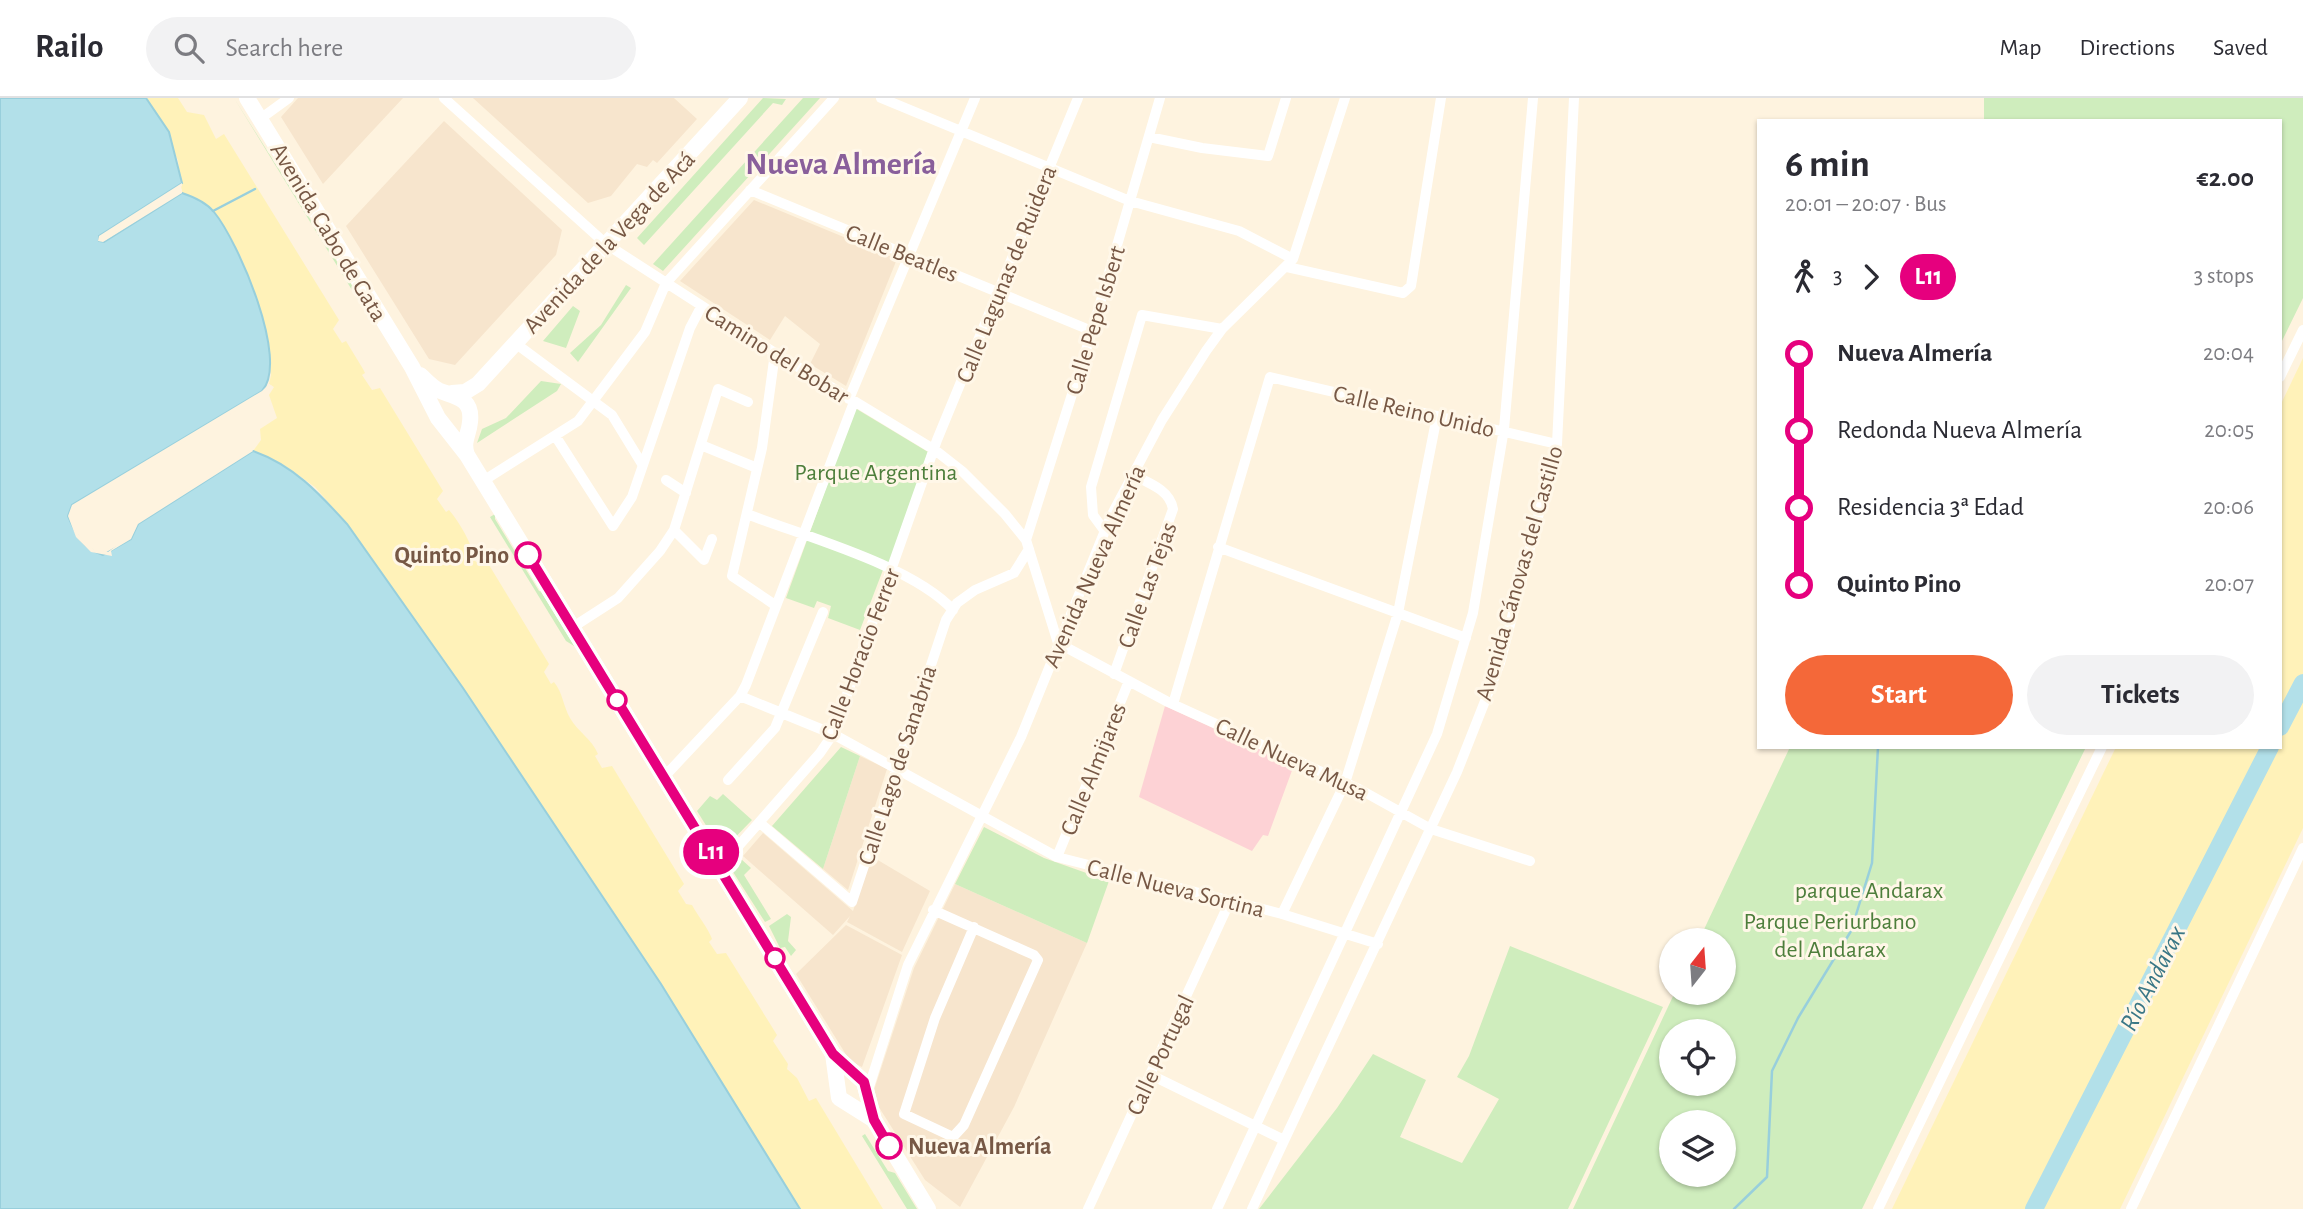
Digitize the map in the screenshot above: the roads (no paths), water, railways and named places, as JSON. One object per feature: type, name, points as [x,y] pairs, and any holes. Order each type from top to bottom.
[{"type":"main road","name":"Avenida Cabo de Gata","points":[[247,98],[411,367],[438,418],[459,431],[467,455],[833,1054],[854,1074]]},
{"type":"main road","name":"Avenida de la Vega de Acá","points":[[469,411],[477,385],[740,98]]},
{"type":"main road","name":"Avenida Cabo de Gata","points":[[411,367],[432,386],[448,393]]},
{"type":"main road","points":[[435,408],[437,395],[477,385]]},
{"type":"main road","points":[[448,393],[462,398],[469,411],[459,431]]},
{"type":"main road","name":"Avenida Cabo de Gata","points":[[833,1054],[835,1081]]},
{"type":"main road","points":[[863,1099],[839,1098],[835,1081],[843,1073],[854,1074],[864,1082],[863,1099],[928,1209]]},
{"type":"street","points":[[260,119],[289,98]]},
{"type":"street","name":"Camino del Bobar","points":[[444,98],[606,244],[851,401],[935,450],[963,472],[1005,514],[1027,545],[1058,643]]},
{"type":"street","points":[[483,481],[578,421],[645,332],[666,283],[834,98]]},
{"type":"street","points":[[881,98],[1130,201],[1239,231],[1290,263],[1403,293],[1410,286],[1441,98]]},
{"type":"street","points":[[664,777],[740,696],[805,537],[851,401],[975,98]]},
{"type":"street","name":"Calle Lagunas de Ruidera","points":[[935,450],[1078,98]]},
{"type":"street","name":"Calle Pepe Isbert","points":[[1027,545],[1093,331],[1160,98]]},
{"type":"street","points":[[1149,137],[1202,148],[1268,156],[1286,98]]},
{"type":"street","name":"Avenida Nueva Almería","points":[[863,1099],[876,1068],[876,1059],[908,965],[933,909],[1021,737],[1104,530],[1188,377],[1222,329],[1290,263],[1345,98]]},
{"type":"street","name":"Avenida Cánovas del Castillo","points":[[1217,1209],[1437,734],[1474,613],[1504,432],[1533,98]]},
{"type":"street","name":"Avenida Cánovas del Castillo","points":[[1252,1209],[1431,829],[1500,663],[1558,444],[1574,98]]},
{"type":"street","name":"Calle Beatles","points":[[750,190],[1093,331]]},
{"type":"street","points":[[556,437],[612,526],[632,497],[690,328],[701,307]]},
{"type":"street","points":[[1104,530],[1093,515],[1091,487],[1142,315],[1222,329]]},
{"type":"street","points":[[2282,373],[2303,330]]},
{"type":"street","points":[[515,343],[612,415],[642,464]]},
{"type":"street","points":[[775,353],[757,468],[732,576],[775,605]]},
{"type":"street","name":"Calle Reino Unido","points":[[1218,547],[1270,377],[1558,444]]},
{"type":"street","points":[[573,627],[618,598],[674,530],[718,389],[748,402]]},
{"type":"street","points":[[1282,914],[1345,783],[1398,613],[1437,416]]},
{"type":"street","points":[[701,444],[757,468]]},
{"type":"street","name":"Calle Horacio Ferrer","points":[[720,867],[820,753],[833,734],[935,450]]},
{"type":"street","name":"Calle Las Tejas","points":[[1114,674],[1173,509],[1172,500],[1165,492],[1133,475]]},
{"type":"street","points":[[666,480],[686,493]]},
{"type":"street","points":[[747,514],[893,570],[931,590],[953,610]]},
{"type":"street","points":[[674,530],[704,560],[712,539]]},
{"type":"street","name":"Calle Lago de Sanabria","points":[[760,822],[852,902],[936,647],[953,610],[975,590],[1014,573],[1027,545]]},
{"type":"street","points":[[1173,704],[1218,547],[1466,638]]},
{"type":"street","points":[[728,780],[775,728],[783,714],[823,612]]},
{"type":"street","name":"Calle Nueva Musa","points":[[1058,643],[1173,704],[1345,783],[1402,811],[1431,829],[1530,861]]},
{"type":"street","name":"Calle Almijares","points":[[1057,857],[1129,681]]},
{"type":"street","name":"Calle Nueva Sortina","points":[[740,696],[833,734],[980,818],[1057,857],[1282,914],[1378,944]]},
{"type":"street","points":[[1878,1209],[2101,749]]},
{"type":"street","points":[[2131,1209],[2303,848]]},
{"type":"street","name":"Calle Portugal","points":[[1088,1209],[1230,901]]},
{"type":"street","points":[[933,909],[974,927],[1034,955],[1038,960],[964,1125],[953,1137],[904,1114],[943,996],[974,927]]},
{"type":"street","points":[[854,1074],[876,1059]]},
{"type":"street","points":[[1151,1075],[1284,1140]]},
{"type":"water","points":[[0,98],[146,98],[169,132],[182,183],[99,236],[99,241],[104,242],[182,193],[200,200],[214,212],[236,248],[258,301],[270,354],[269,376],[262,391],[72,505],[68,516],[81,540],[90,549],[103,555],[131,539],[138,524],[253,451],[281,464],[316,491],[347,524],[463,688],[661,984],[800,1209],[0,1209]]},
{"type":"waterway","points":[[213,211],[255,189]]},
{"type":"waterway","name":"Río Andarax","points":[[2282,723],[2303,683]]},
{"type":"waterway","points":[[1734,1209],[1767,1177],[1772,1071],[1798,1018],[1851,931],[1872,863],[1878,749]]},
{"type":"waterway","name":"Río Andarax","points":[[2034,1209],[2269,749]]},
{"type":"place","name":"Quinto Pino","points":[[528,555]]},
{"type":"place","name":"Nueva Almería","points":[[889,1146]]},
{"type":"district","name":"Nueva Almería","points":[[841,163]]},
{"type":"park label","name":"Parque Argentina","points":[[876,472]]},
{"type":"park label","name":"parque Andarax","points":[[1869,890]]},
{"type":"park label","name":"Parque Periurbano del Andarax","points":[[1830,935]]}]
